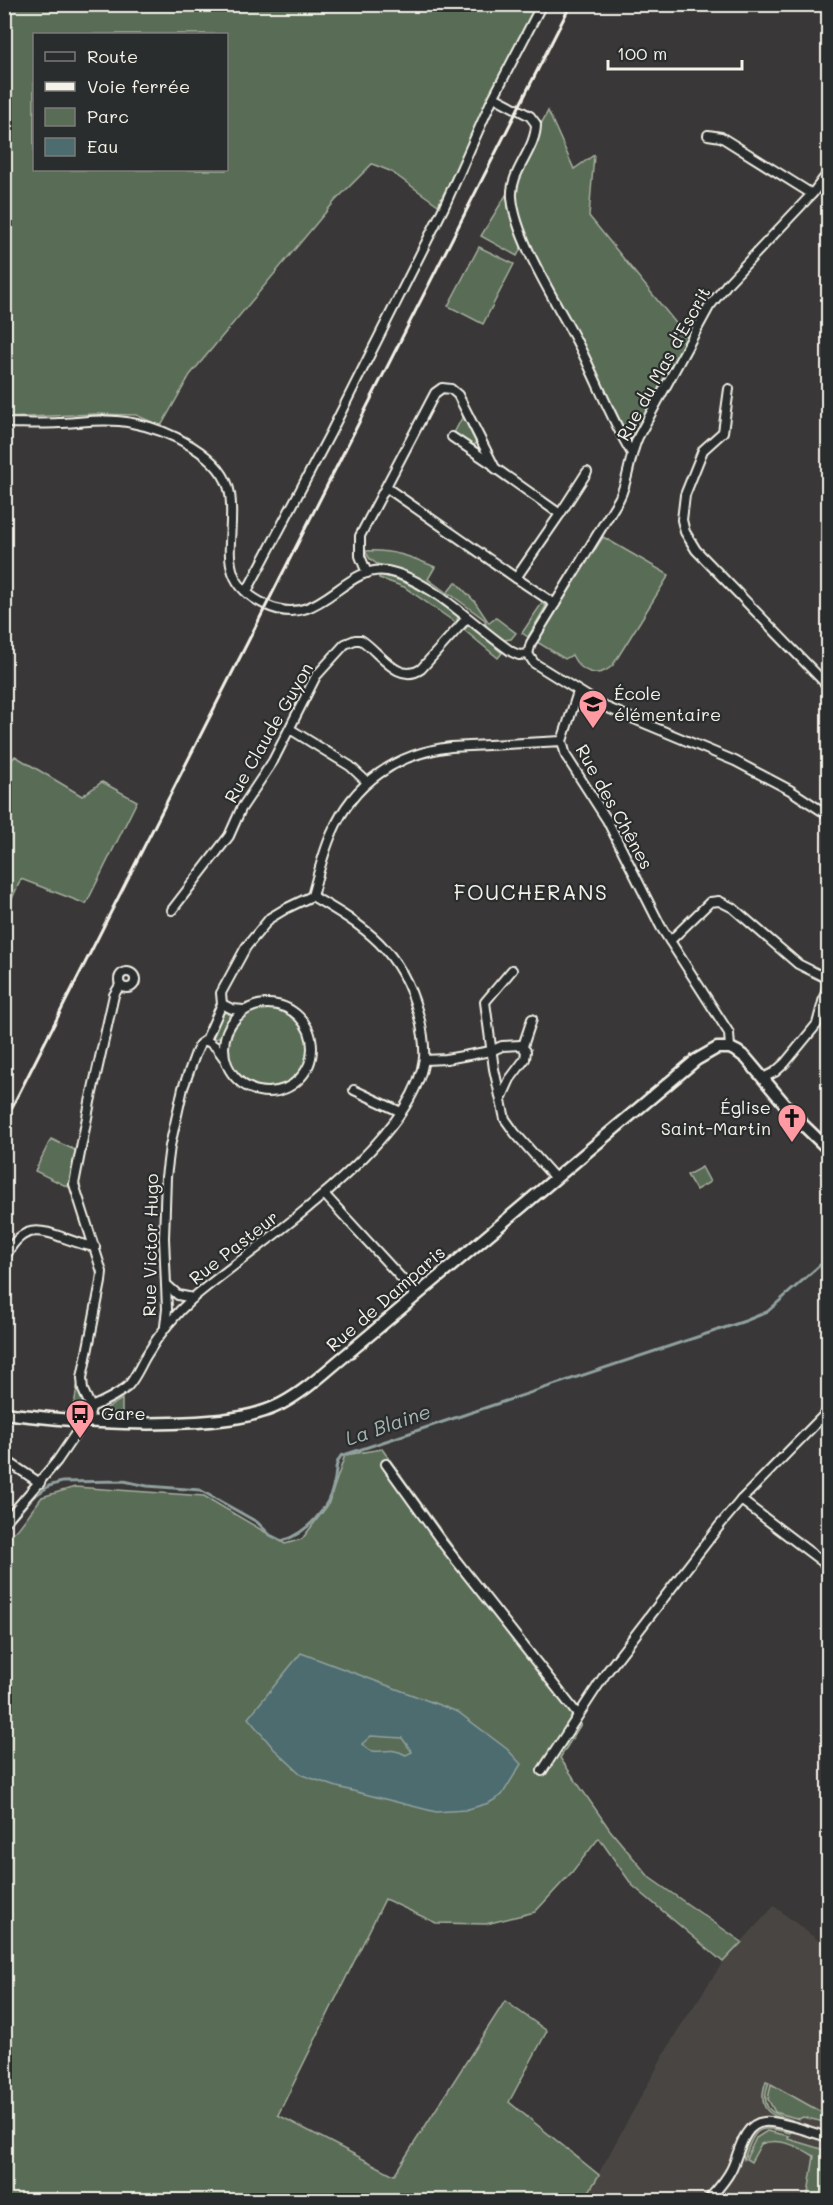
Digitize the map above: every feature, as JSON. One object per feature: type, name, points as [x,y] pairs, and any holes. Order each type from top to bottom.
[{"type":"main road","name":"Rue de Damparis","points":[[4,1413],[84,1423],[137,1425],[246,1416],[287,1400],[311,1384],[696,1059],[717,1048],[730,1048]]},
{"type":"main road","points":[[730,1048],[746,1058],[799,1121],[828,1149]]},
{"type":"street","points":[[247,591],[331,432],[448,199],[494,98],[542,4]]},
{"type":"street","points":[[494,98],[535,120],[536,134],[512,184],[512,199],[517,218],[531,253],[578,342],[631,452]]},
{"type":"street","points":[[708,135],[721,137],[812,194]]},
{"type":"street","name":"Rue du Mas d'Escrit","points":[[528,654],[531,643],[623,492],[631,452],[709,307],[728,283],[812,194],[828,173]]},
{"type":"street","points":[[367,573],[360,556],[360,536],[435,393],[442,388],[451,389],[458,395],[494,465]]},
{"type":"street","points":[[729,389],[723,432],[703,450],[685,495],[682,509],[684,532],[696,550],[828,686]]},
{"type":"street","points":[[4,423],[122,421],[162,432],[198,450],[219,469],[227,485],[230,504],[228,543],[231,565],[237,581],[257,600],[268,606],[290,612],[319,602],[367,573],[386,571],[404,576],[429,591],[512,652],[519,655],[528,654],[531,661],[578,692],[611,710],[735,762],[790,790],[828,815]]},
{"type":"street","points":[[452,437],[560,514]]},
{"type":"street","points":[[516,578],[587,471]]},
{"type":"street","points":[[387,488],[555,604]]},
{"type":"street","name":"Rue Claude Guyon","points":[[172,910],[229,836],[241,809],[273,761],[316,676],[345,644],[361,640],[400,673],[414,674],[467,618]]},
{"type":"street","points":[[562,741],[578,692]]},
{"type":"street","points":[[290,729],[350,766],[368,782]]},
{"type":"street","name":"Rue des Chênes","points":[[312,896],[335,826],[349,803],[368,782],[398,761],[434,749],[562,741],[566,756],[607,820],[670,941],[729,1033],[730,1048]]},
{"type":"street","name":"Rue Victor Hugo","points":[[165,1326],[167,1285],[164,1207],[170,1146],[183,1088],[200,1044],[206,1040],[222,1004],[221,993],[233,969],[258,931],[270,918],[312,896]]},
{"type":"street","name":"Rue Pasteur","points":[[91,1407],[129,1385],[165,1326],[193,1298],[274,1237],[324,1194],[371,1148],[401,1112],[414,1089],[424,1060],[419,1017],[416,1004],[397,964],[373,935],[312,896]]},
{"type":"street","points":[[670,941],[710,902],[719,902],[733,908],[798,964],[828,981],[817,1024],[785,1063],[763,1078]]},
{"type":"street","points":[[512,970],[485,1002],[491,1051],[505,1119],[554,1177]]},
{"type":"street","points":[[4,1523],[57,1461],[89,1417],[91,1407],[82,1384],[101,1282],[100,1262],[74,1184],[114,995],[120,985]]},
{"type":"street","points":[[222,1004],[232,1009],[246,1010]]},
{"type":"street","points":[[206,1040],[216,1047],[238,1081],[253,1090],[274,1092],[290,1086],[308,1067],[311,1041],[308,1029],[296,1014],[284,1007],[273,1004],[256,1005],[236,1018],[228,1028],[224,1040],[224,1058]]},
{"type":"street","points":[[501,1100],[510,1079],[525,1059],[524,1046],[532,1019]]},
{"type":"street","points":[[424,1060],[446,1059],[491,1051],[510,1045],[524,1046]]},
{"type":"street","points":[[354,1090],[401,1112]]},
{"type":"street","points":[[324,1194],[416,1294]]},
{"type":"street","points":[[4,1260],[20,1236],[33,1230],[47,1231],[95,1247]]},
{"type":"street","points":[[167,1285],[178,1295],[193,1298]]},
{"type":"street","points":[[542,1771],[622,1650],[741,1500],[828,1412]]},
{"type":"street","points":[[4,1459],[40,1482]]},
{"type":"street","points":[[386,1464],[458,1563],[578,1715]]},
{"type":"street","points":[[741,1500],[828,1566]]},
{"type":"street","points":[[708,2200],[732,2169],[748,2131],[759,2123],[773,2122],[828,2137]]},
{"type":"shaded area","points":[[774,1906],[828,1948],[828,2200],[584,2200],[676,2033],[723,1962]]},
{"type":"green space","points":[[4,5],[537,5],[438,205],[390,171],[372,164],[335,201],[190,375],[161,426],[136,415],[95,414],[5,418]]},
{"type":"green space","points":[[548,111],[574,169],[594,155],[589,216],[688,338],[630,440],[536,257],[508,187]]},
{"type":"green space","points":[[506,195],[522,246],[517,256],[481,236]]},
{"type":"green space","points":[[479,247],[514,264],[483,324],[448,306]]},
{"type":"green space","points":[[463,416],[476,443],[474,445],[454,433]]},
{"type":"green space","points":[[603,537],[669,575],[613,665],[607,670],[596,673],[585,670],[572,655],[565,659],[537,642]]},
{"type":"green space","points":[[365,551],[401,554],[435,567],[428,579],[447,593],[456,582],[475,602],[489,623],[496,618],[516,633],[511,639],[504,640],[486,626],[485,620],[450,594],[445,595],[409,573],[377,564]]},
{"type":"green space","points":[[380,575],[401,581],[430,596],[458,615],[456,623],[404,587],[379,578]]},
{"type":"green space","points":[[542,603],[546,606],[528,637],[522,633]]},
{"type":"green space","points":[[472,626],[497,647],[502,653],[498,658],[464,630]]},
{"type":"green space","points":[[15,756],[82,796],[102,782],[137,801],[86,904],[21,879],[5,914],[5,769]]},
{"type":"green space","points":[[268,1007],[284,1010],[297,1019],[306,1032],[309,1048],[306,1064],[297,1077],[284,1086],[268,1089],[252,1086],[239,1077],[230,1064],[227,1048],[230,1032],[239,1019],[252,1010]]},
{"type":"green space","points":[[224,1012],[229,1014],[229,1020],[221,1037],[215,1039],[212,1036]]},
{"type":"green space","points":[[51,1139],[77,1151],[68,1187],[35,1171]]},
{"type":"green space","points":[[702,1167],[710,1182],[696,1190],[687,1175]]},
{"type":"green space","points":[[77,1388],[84,1406],[80,1413],[72,1416]]},
{"type":"green space","points":[[122,1399],[122,1413],[105,1412],[107,1408]]},
{"type":"green space","points":[[382,1449],[581,1724],[560,1758],[610,1830],[650,1878],[742,1942],[723,1962],[632,1885],[599,1838],[572,1872],[535,1912],[486,1924],[436,1923],[385,1899],[278,2115],[394,2175],[505,2001],[547,2031],[509,2102],[599,2175],[584,2200],[5,2200],[5,1538],[18,1529],[42,1497],[75,1487],[204,1496],[285,1544],[302,1539],[328,1505],[345,1455]]},
{"type":"green space","points":[[766,2081],[769,2082],[766,2091],[768,2108],[793,2122],[777,2117],[766,2109],[763,2098]]},
{"type":"green space","points":[[771,2084],[828,2116],[828,2123],[803,2117],[799,2119],[775,2112],[768,2099]]},
{"type":"green space","points":[[771,2125],[791,2131],[790,2133],[764,2129],[759,2131],[751,2141],[744,2159],[747,2144],[755,2131]]},
{"type":"green space","points":[[767,2131],[789,2136],[788,2139],[828,2151],[828,2200],[807,2200],[814,2156],[802,2149],[781,2142],[768,2142],[761,2144],[751,2162],[746,2159],[756,2138]]},
{"type":"water","points":[[301,1653],[458,1712],[507,1749],[521,1764],[502,1795],[489,1803],[465,1810],[436,1812],[337,1787],[302,1775],[274,1749],[248,1718]],"holes":[[[371,1736],[402,1738],[412,1752],[406,1755],[392,1750],[372,1751],[362,1744]]]},
{"type":"waterway","name":"La Blaine","points":[[4,1530],[33,1497],[49,1486],[62,1482],[124,1481],[147,1486],[200,1490],[257,1522],[270,1535],[282,1541],[300,1532],[322,1511],[331,1493],[336,1465],[341,1456],[745,1321],[767,1312],[828,1258]]},
{"type":"railway","points":[[4,1123],[571,4]]},
{"type":"place","name":"École élémentaire","points":[[593,730]]},
{"type":"place","name":"Église Saint-Martin","points":[[792,1144]]},
{"type":"place","name":"Gare","points":[[80,1440]]},
{"type":"district","name":"FOUCHERANS","points":[[531,893]]}]
